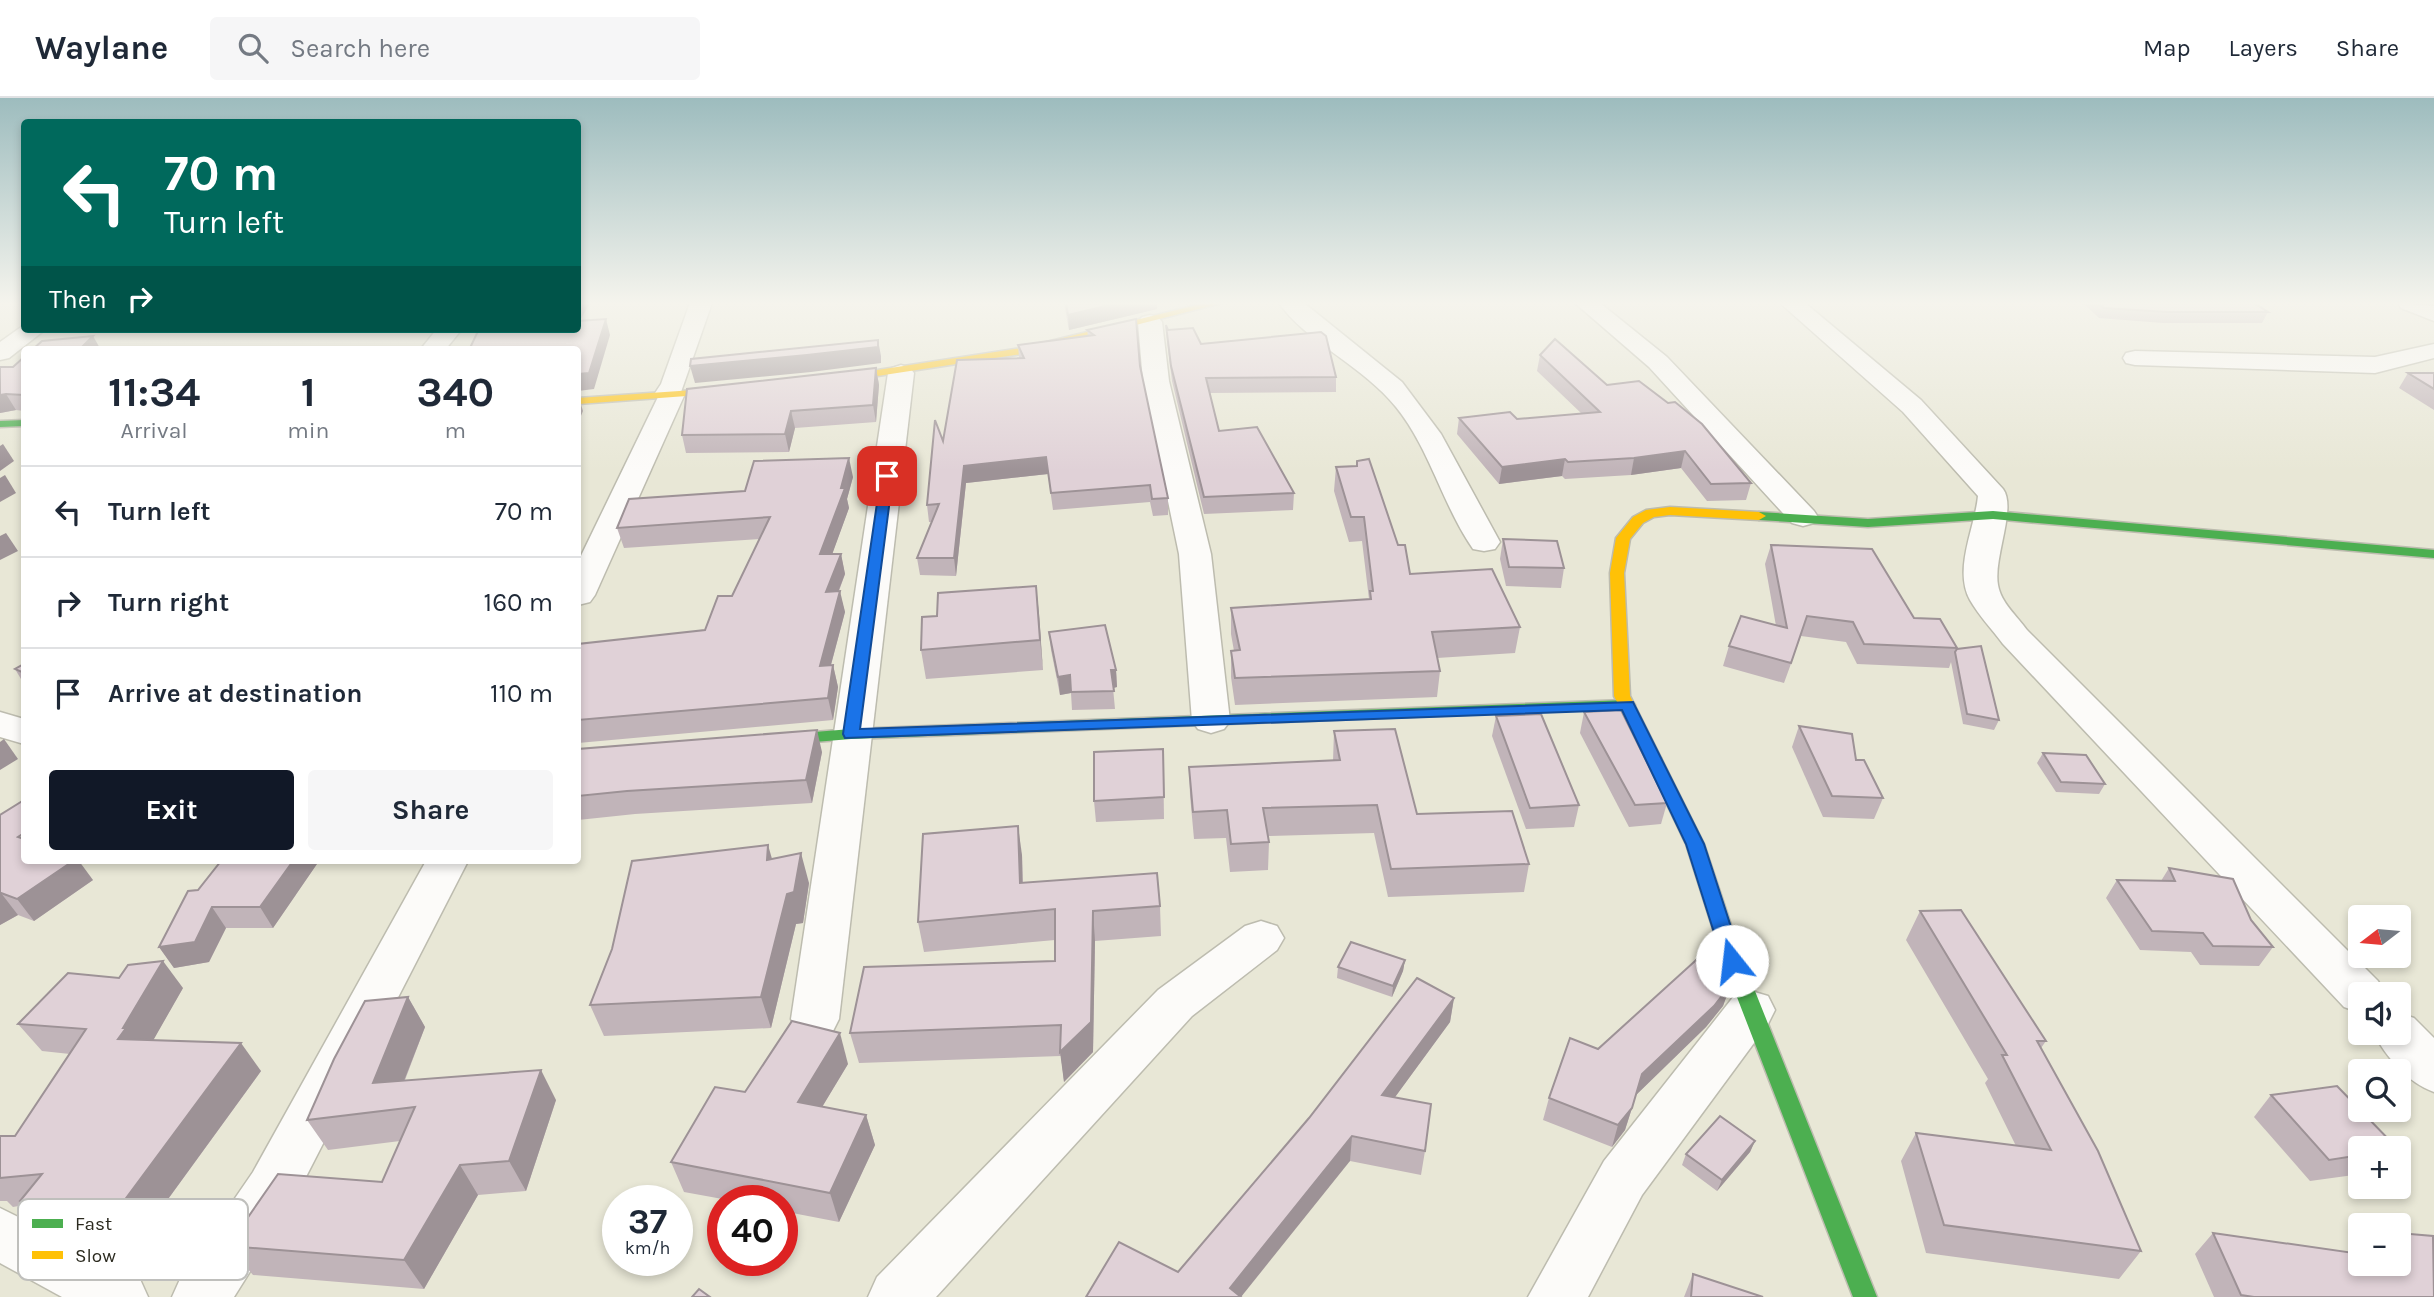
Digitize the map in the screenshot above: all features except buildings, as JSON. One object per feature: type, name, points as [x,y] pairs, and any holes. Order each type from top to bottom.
[{"type":"street","points":[[581,589],[671,396],[668,393],[682,359]]},
{"type":"street","points":[[806,382],[901,373],[985,359]]},
{"type":"street","points":[[1154,359],[1156,381],[1195,554],[1211,721]]},
{"type":"street","points":[[1360,359],[1379,373],[1406,402],[1439,452],[1464,510],[1484,542]]},
{"type":"street","points":[[1654,359],[1803,517]]},
{"type":"street","points":[[1857,359],[1912,406],[1993,495],[1993,515],[1981,556],[1984,596],[2015,637],[2349,982]]},
{"type":"street","points":[[2167,359],[2375,365],[2400,359]]},
{"type":"street","points":[[815,1019],[901,373]]},
{"type":"street","points":[[581,401],[752,388]]},
{"type":"street","points":[[0,424],[21,423]]},
{"type":"street","points":[[1864,1297],[1842,1232],[1752,1010],[1695,844],[1622,696],[1617,572],[1623,538],[1638,520],[1651,513],[1670,511],[1868,523],[1993,515],[2432,555]]},
{"type":"street","points":[[755,742],[851,734],[1628,705]]},
{"type":"street","points":[[0,724],[21,731]]},
{"type":"street","points":[[248,1226],[272,1189],[445,864]]},
{"type":"street","points":[[897,1297],[1175,1003],[1261,938]]},
{"type":"street","points":[[1558,1297],[1623,1178],[1752,1010]]},
{"type":"street","points":[[2409,1045],[2434,1071]]},
{"type":"street","points":[[0,1234],[18,1244]]},
{"type":"street","points":[[87,1280],[119,1297]]},
{"type":"street","points":[[201,1297],[212,1280]]},
{"type":"traffic: fast","points":[[0,424],[21,423]]},
{"type":"traffic: fast","points":[[1759,516],[1868,523],[1993,515],[2434,554]]},
{"type":"traffic: fast","points":[[766,741],[851,734],[1627,705]]},
{"type":"traffic: fast","points":[[1653,758],[1695,844],[1733,961],[1865,1297]]},
{"type":"traffic: slow","points":[[825,381],[970,359]]},
{"type":"traffic: slow","points":[[581,401],[737,390]]},
{"type":"traffic: slow","points":[[1653,758],[1622,696],[1617,573],[1623,538],[1638,520],[1651,513],[1670,511],[1759,516]]},
{"type":"route","points":[[887,476],[851,734],[1628,705],[1695,844],[1720,916],[1732,961]]}]
